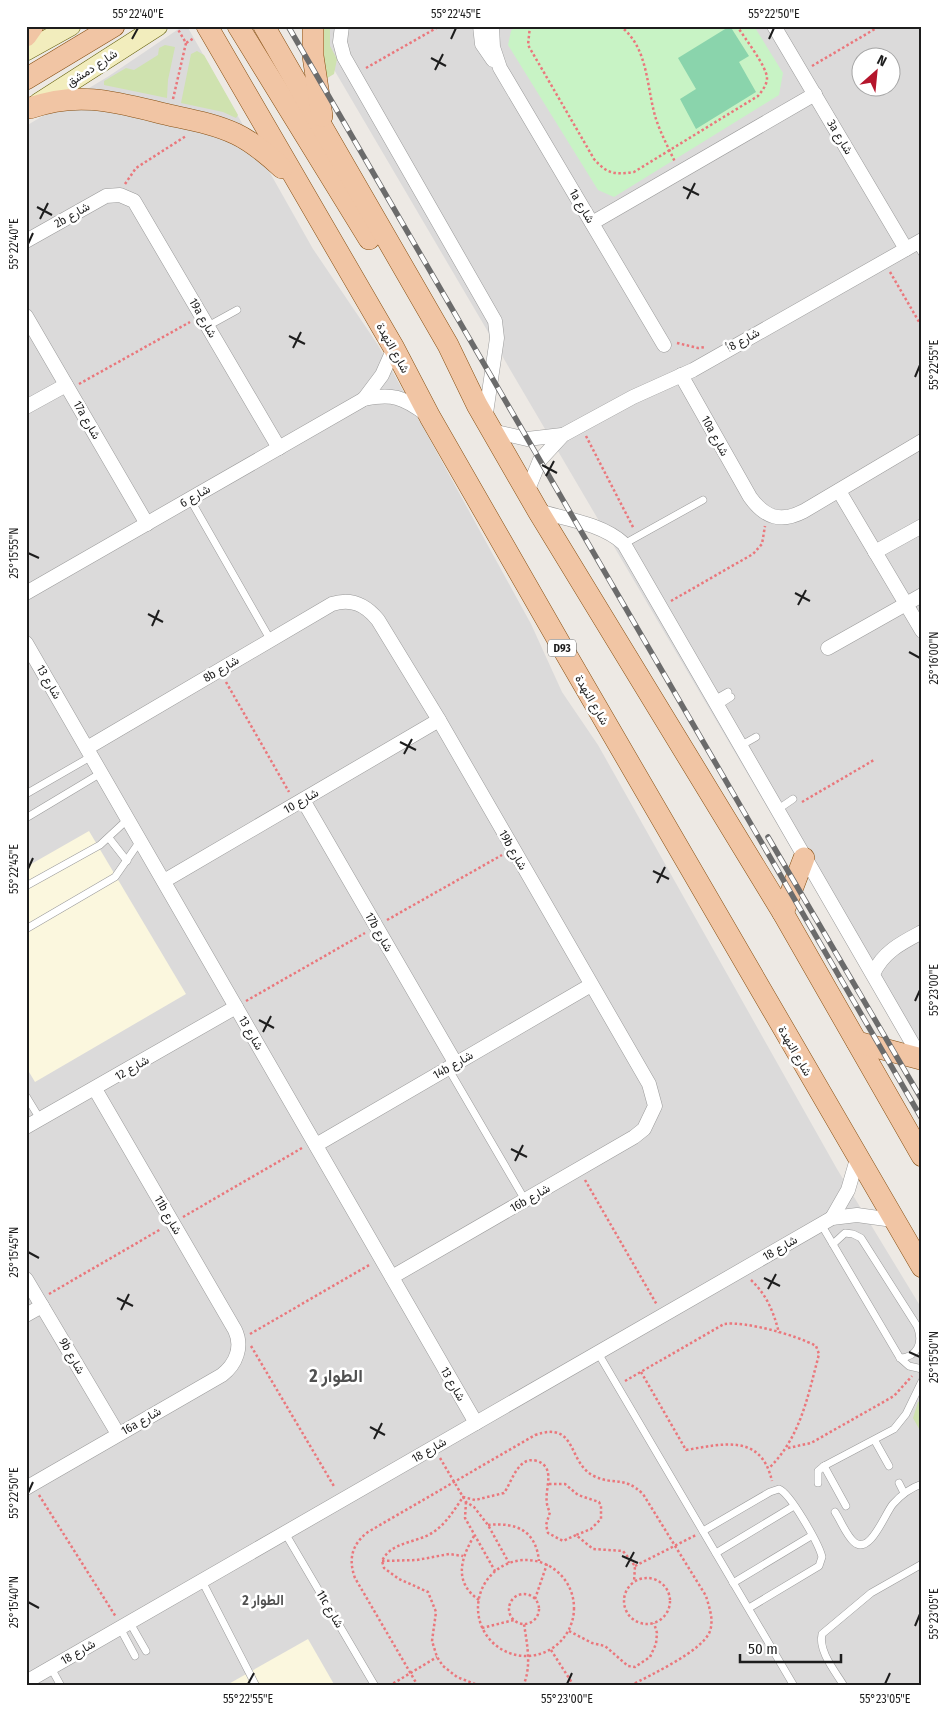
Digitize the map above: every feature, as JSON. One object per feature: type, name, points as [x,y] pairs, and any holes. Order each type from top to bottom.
[{"type":"main road","points":[[26,36],[33,26]]},
{"type":"main road","points":[[26,51],[71,26]]},
{"type":"main road","points":[[26,78],[114,26]]},
{"type":"main road","name":"شارع دمشق","points":[[28,109],[158,26]]},
{"type":"main road","name":"شارع النهدة","points":[[207,26],[394,348],[430,417],[857,1159],[922,1267]]},
{"type":"main road","points":[[238,26],[448,368],[485,418]]},
{"type":"main road","points":[[264,26],[448,345],[485,418],[526,492],[783,913],[922,1156]]},
{"type":"main road","points":[[312,26],[316,84],[325,134]]},
{"type":"main road","points":[[28,109],[60,100],[92,98],[207,124],[237,134],[253,144],[296,182]]},
{"type":"main road","points":[[783,913],[804,858]]},
{"type":"main road","points":[[857,1042],[921,1059]]},
{"type":"street","points":[[342,26],[341,50],[353,75],[495,321],[497,338],[485,418]]},
{"type":"street","points":[[480,26],[482,44],[500,68]]},
{"type":"street","points":[[492,26],[493,47],[500,68]]},
{"type":"street","name":"3a شارع","points":[[774,26],[815,94],[916,246]]},
{"type":"street","name":"1a شارع","points":[[500,68],[664,345]]},
{"type":"street","points":[[592,222],[815,94]]},
{"type":"street","name":"2b شارع","points":[[26,242],[100,198],[120,195]]},
{"type":"street","name":"19a شارع","points":[[120,195],[134,201],[140,209],[279,448]]},
{"type":"street","name":"شارع 8أ","points":[[485,418],[527,439],[563,435],[681,375],[884,261],[916,246]]},
{"type":"street","name":"17a شارع","points":[[26,316],[147,524]]},
{"type":"street","name":"شارع 6","points":[[364,399],[382,375],[394,348]]},
{"type":"street","name":"10a شارع","points":[[681,375],[750,497],[757,515],[764,522],[773,526],[792,526],[800,521],[814,506]]},
{"type":"street","points":[[26,407],[68,387]]},
{"type":"street","name":"شارع 6","points":[[26,593],[364,399],[381,395],[393,396],[415,406],[430,417]]},
{"type":"street","name":"شارع 8أ","points":[[526,492],[540,460],[563,435]]},
{"type":"street","name":"10a شارع","points":[[750,497],[763,512],[781,519],[790,518],[814,506],[922,441]]},
{"type":"street","points":[[839,491],[922,631]]},
{"type":"street","points":[[538,511],[611,533],[624,544],[921,1059]]},
{"type":"street","points":[[875,552],[922,526]]},
{"type":"street","points":[[828,648],[922,595]]},
{"type":"street","name":"8b شارع","points":[[89,752],[219,670],[332,604],[341,601],[358,603]]},
{"type":"street","name":"19b شارع","points":[[358,603],[378,620],[439,720],[649,1084],[654,1096],[655,1106]]},
{"type":"street","name":"شارع 13","points":[[26,642],[476,1423]]},
{"type":"street","name":"شارع 10","points":[[164,881],[439,720]]},
{"type":"street","name":"17b شارع","points":[[299,802],[452,1066]]},
{"type":"street","points":[[873,974],[882,957],[890,950],[922,932]]},
{"type":"street","name":"14b شارع","points":[[316,1145],[591,985]]},
{"type":"street","name":"شارع 12","points":[[26,1127],[236,1007]]},
{"type":"street","name":"11b شارع","points":[[95,1089],[242,1339]]},
{"type":"street","name":"16b شارع","points":[[392,1277],[579,1170],[644,1129],[655,1106]]},
{"type":"street","points":[[827,1221],[848,1190],[857,1159]]},
{"type":"street","name":"شارع 18","points":[[26,1682],[827,1221],[857,1214],[893,1220]]},
{"type":"street","name":"9b شارع","points":[[26,1278],[118,1434]]},
{"type":"street","points":[[26,1315],[42,1306]]},
{"type":"street","name":"16a شارع","points":[[29,1487],[228,1370],[236,1357],[242,1339]]},
{"type":"lane","points":[[205,321],[237,310]]},
{"type":"lane","points":[[190,499],[270,639]]},
{"type":"lane","points":[[624,544],[703,500]]},
{"type":"lane","points":[[716,703],[730,695]]},
{"type":"lane","points":[[740,746],[756,737]]},
{"type":"lane","points":[[26,794],[89,752]]},
{"type":"lane","points":[[26,818],[101,773]]},
{"type":"lane","points":[[778,812],[793,799]]},
{"type":"lane","points":[[26,886],[109,838],[128,819]]},
{"type":"lane","points":[[109,838],[126,861]]},
{"type":"lane","points":[[26,929],[109,882],[119,873],[140,840]]},
{"type":"lane","points":[[452,1066],[525,1200]]},
{"type":"lane","points":[[26,1096],[40,1119]]},
{"type":"lane","points":[[827,1221],[833,1244],[900,1358],[905,1364],[919,1368]]},
{"type":"lane","points":[[833,1244],[845,1233],[861,1238],[917,1326],[920,1340],[917,1350],[909,1357],[900,1358]]},
{"type":"lane","points":[[598,1353],[794,1686]]},
{"type":"lane","points":[[818,1484],[818,1471],[824,1466],[875,1441],[890,1432],[901,1422],[922,1381]]},
{"type":"lane","points":[[875,1441],[889,1466]]},
{"type":"lane","points":[[824,1466],[846,1506]]},
{"type":"lane","points":[[898,1482],[904,1493]]},
{"type":"lane","points":[[835,1512],[855,1543],[862,1545],[868,1543],[891,1506],[904,1493],[922,1484]]},
{"type":"lane","points":[[703,1531],[774,1490],[783,1491],[812,1536],[821,1553],[820,1566],[749,1608]]},
{"type":"lane","points":[[716,1553],[794,1506]]},
{"type":"lane","name":"11c شارع","points":[[285,1533],[375,1686]]},
{"type":"lane","points":[[734,1583],[812,1536]]},
{"type":"lane","points":[[863,1536],[868,1543]]},
{"type":"lane","points":[[844,1686],[822,1648],[822,1634],[871,1593],[922,1564]]},
{"type":"lane","points":[[202,1581],[256,1686]]},
{"type":"lane","points":[[124,1626],[146,1651]]},
{"type":"lane","points":[[124,1626],[135,1656]]},
{"type":"lane","points":[[51,1668],[61,1686]]},
{"type":"path","points":[[353,75],[440,26]]},
{"type":"path","points":[[530,26],[528,45],[594,159],[603,170],[616,175],[634,172],[758,96],[764,89],[767,77],[763,67],[737,26]]},
{"type":"path","points":[[620,26],[634,40],[642,58],[658,123],[680,172]]},
{"type":"path","points":[[802,72],[880,26]]},
{"type":"path","points":[[169,115],[186,43]]},
{"type":"path","points":[[120,195],[129,176],[136,168],[207,124]]},
{"type":"path","points":[[884,261],[922,327]]},
{"type":"path","points":[[68,387],[205,321]]},
{"type":"path","points":[[664,345],[680,342],[698,348],[708,347],[724,350]]},
{"type":"path","points":[[581,426],[638,537]]},
{"type":"path","points":[[661,607],[753,554],[765,537],[764,522]]},
{"type":"path","points":[[219,670],[299,802]]},
{"type":"path","points":[[778,812],[874,760]]},
{"type":"path","points":[[579,1170],[663,1315]]},
{"type":"path","points":[[342,1500],[242,1339],[381,1258]]},
{"type":"path","points":[[741,1270],[766,1299],[774,1315],[779,1333]]},
{"type":"path","points":[[618,1386],[724,1324],[736,1323],[810,1342],[816,1346],[819,1354],[808,1396],[795,1435],[788,1448],[769,1468]]},
{"type":"path","points":[[788,1448],[811,1443],[894,1396],[919,1368]]},
{"type":"path","points":[[641,1372],[686,1450],[726,1443],[750,1448],[761,1457],[769,1468],[774,1490]]},
{"type":"path","points":[[418,1686],[355,1578],[352,1570],[352,1552],[361,1537],[368,1532],[535,1435],[548,1431],[560,1434],[567,1440],[587,1471],[594,1476],[625,1481],[643,1494],[674,1548],[706,1596],[712,1614],[711,1630],[696,1648],[630,1686]]},
{"type":"path","points":[[434,1448],[456,1482],[466,1502],[474,1507],[488,1525],[509,1563]]},
{"type":"path","points":[[463,1497],[475,1500],[504,1493],[519,1466],[526,1461],[534,1460],[542,1463],[548,1470],[548,1484],[545,1496],[546,1506],[550,1512],[546,1525],[548,1533],[563,1541],[591,1529],[601,1519],[601,1506],[599,1502],[578,1495],[565,1484],[548,1484]]},
{"type":"path","points":[[29,1487],[124,1626]]},
{"type":"path","points":[[382,1562],[391,1549],[434,1532],[442,1525],[463,1497]]},
{"type":"path","points":[[466,1502],[465,1518],[495,1571]]},
{"type":"path","points":[[488,1525],[500,1524],[516,1527],[529,1535],[538,1546],[540,1561]]},
{"type":"path","points":[[635,1566],[674,1548],[703,1531]]},
{"type":"path","points":[[576,1535],[593,1548],[623,1551],[629,1556],[635,1566],[634,1582]]},
{"type":"path","points":[[474,1536],[463,1556],[461,1568],[465,1585],[470,1594],[478,1600]]},
{"type":"path","points":[[382,1562],[417,1560],[449,1554],[463,1556]]},
{"type":"path","points":[[524,1560],[540,1561],[560,1573],[570,1586],[574,1601],[574,1616],[569,1631],[551,1650],[528,1656],[509,1653],[493,1643],[482,1628],[478,1614],[478,1600],[487,1579],[495,1571],[509,1563],[524,1560]]},
{"type":"path","points":[[382,1562],[384,1568],[392,1576],[424,1589],[433,1600],[436,1612],[432,1641],[437,1657],[450,1672],[480,1686]]},
{"type":"path","points":[[482,1628],[514,1620],[524,1624],[533,1621],[539,1613],[535,1599],[547,1564]]},
{"type":"path","points":[[647,1578],[654,1579],[666,1588],[669,1594],[669,1608],[660,1620],[654,1623],[640,1622],[628,1614],[624,1600],[629,1587],[634,1582],[647,1578]]},
{"type":"path","points":[[514,1620],[510,1606],[514,1598],[527,1594],[535,1599]]},
{"type":"path","points":[[569,1631],[592,1643],[605,1646],[628,1666],[635,1666],[650,1657],[656,1644],[657,1633],[654,1623]]},
{"type":"path","points":[[523,1686],[526,1679],[528,1656],[524,1624]]},
{"type":"path","points":[[551,1650],[574,1686]]},
{"type":"path","points":[[389,1686],[437,1657]]},
{"type":"shaded area","name":"الطوار 2","points":[[183,26],[187,26],[313,249],[378,345],[531,624],[562,692],[598,745],[837,1169],[922,1309],[922,1686],[26,1686],[26,126],[109,76]]},
{"type":"shaded area","points":[[327,26],[922,26],[922,1071],[326,56]]},
{"type":"shaded area","points":[[89,831],[186,994],[35,1082],[26,1067],[26,867]]},
{"type":"shaded area","points":[[308,1639],[335,1686],[225,1686]]},
{"type":"green space","points":[[319,26],[330,26],[330,46],[337,59],[334,74],[319,83]]},
{"type":"green space","points":[[515,26],[754,26],[783,73],[779,95],[614,197],[598,190],[508,45],[511,31]]},
{"type":"green space","points":[[730,26],[749,56],[739,62],[756,92],[696,129],[680,99],[696,89],[678,58]]},
{"type":"green space","points":[[165,45],[175,47],[168,80],[167,98],[104,85],[104,81],[126,68],[134,70],[158,55],[159,48]]},
{"type":"green space","points":[[197,51],[204,55],[238,115],[236,118],[223,112],[181,103],[191,54]]},
{"type":"green space","points":[[922,1401],[922,1434],[913,1418],[918,1402]]},
{"type":"railway","points":[[288,26],[922,1119]]},
{"type":"railway","points":[[768,837],[922,1100]]},
{"type":"district","name":"الطوار 2","points":[[336,1376]]},
{"type":"district","name":"الطوار 2","points":[[263,1600]]}]
